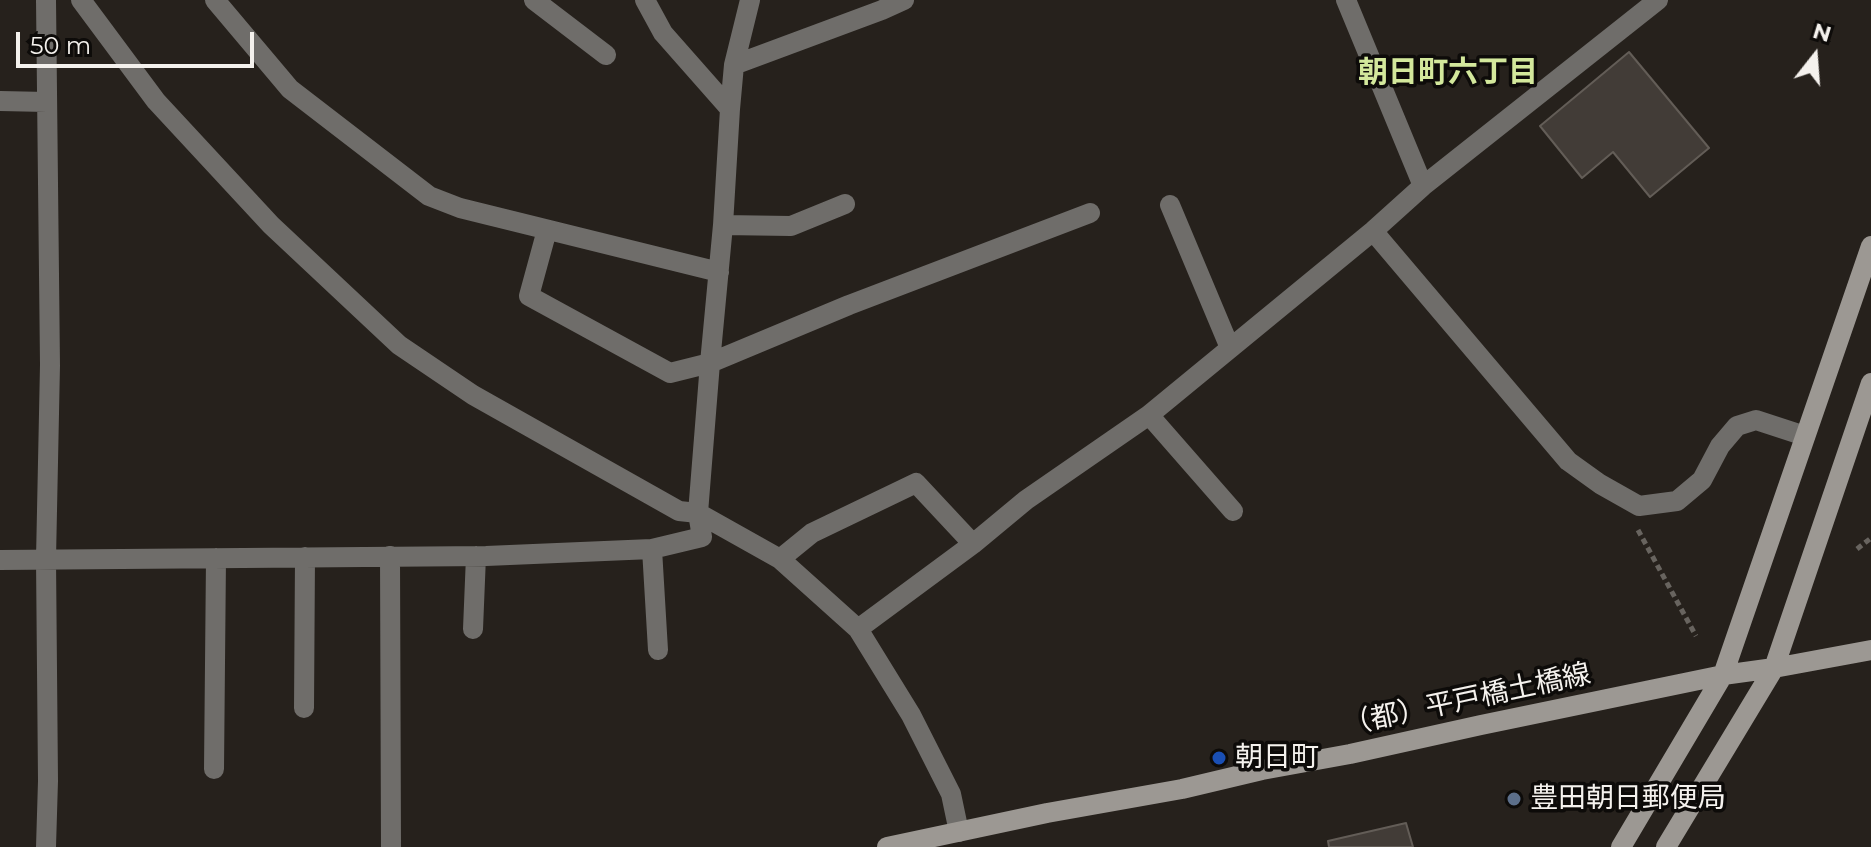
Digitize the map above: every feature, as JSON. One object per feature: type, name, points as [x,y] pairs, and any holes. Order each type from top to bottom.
[{"type":"street","points":[[46,0],[50,365],[46,847]]},
{"type":"street","points":[[81,0],[166,112],[271,225],[399,345],[473,395],[679,511],[698,513],[780,559],[858,629],[911,715],[951,794],[959,832]]},
{"type":"street","points":[[215,0],[290,89],[429,196],[460,208],[719,272]]},
{"type":"street","points":[[534,0],[606,55]]},
{"type":"street","points":[[645,0],[663,33],[730,109]]},
{"type":"street","points":[[0,560],[476,556],[652,549],[702,537],[698,513],[730,109],[734,65],[750,0]]},
{"type":"street","points":[[734,65],[881,5],[904,0]]},
{"type":"street","points":[[1346,0],[1423,186]]},
{"type":"street","points":[[858,629],[973,544],[1026,500],[1149,415],[1373,231],[1423,186],[1658,0]]},
{"type":"street","points":[[0,101],[47,102]]},
{"type":"street","points":[[723,225],[791,226],[845,204]]},
{"type":"street","points":[[1170,205],[1230,348]]},
{"type":"street","points":[[547,230],[529,296],[670,373],[710,363],[849,305],[1090,213]]},
{"type":"street","points":[[1373,231],[1568,461],[1639,506],[1677,501],[1702,480],[1720,446],[1737,426],[1756,420],[1805,436]]},
{"type":"street","points":[[1621,847],[1723,675],[1871,246]]},
{"type":"street","points":[[1666,847],[1774,668],[1871,383]]},
{"type":"street","points":[[1149,415],[1233,511]]},
{"type":"street","points":[[780,559],[812,533],[916,483],[973,544]]},
{"type":"street","points":[[652,549],[658,650]]},
{"type":"street","points":[[390,556],[391,847]]},
{"type":"street","points":[[473,629],[476,556]]},
{"type":"street","points":[[304,708],[305,557]]},
{"type":"street","points":[[214,769],[216,558]]},
{"type":"street","name":"（都）平戸橋土橋線","points":[[887,847],[1047,813],[1182,789],[1723,675],[1871,650]]},
{"type":"path","points":[[1618,494],[1696,636]]},
{"type":"path","points":[[1857,549],[1871,538]]},
{"type":"building","points":[[1629,52],[1709,148],[1650,197],[1613,152],[1582,178],[1540,126]]},
{"type":"building","points":[[1406,823],[1413,847],[1329,847],[1328,841]]},
{"type":"place","name":"朝日町","points":[[1219,758]]},
{"type":"place","name":"豊田朝日郵便局","points":[[1514,799]]},
{"type":"district","name":"朝日町六丁目","points":[[1448,73]]}]
